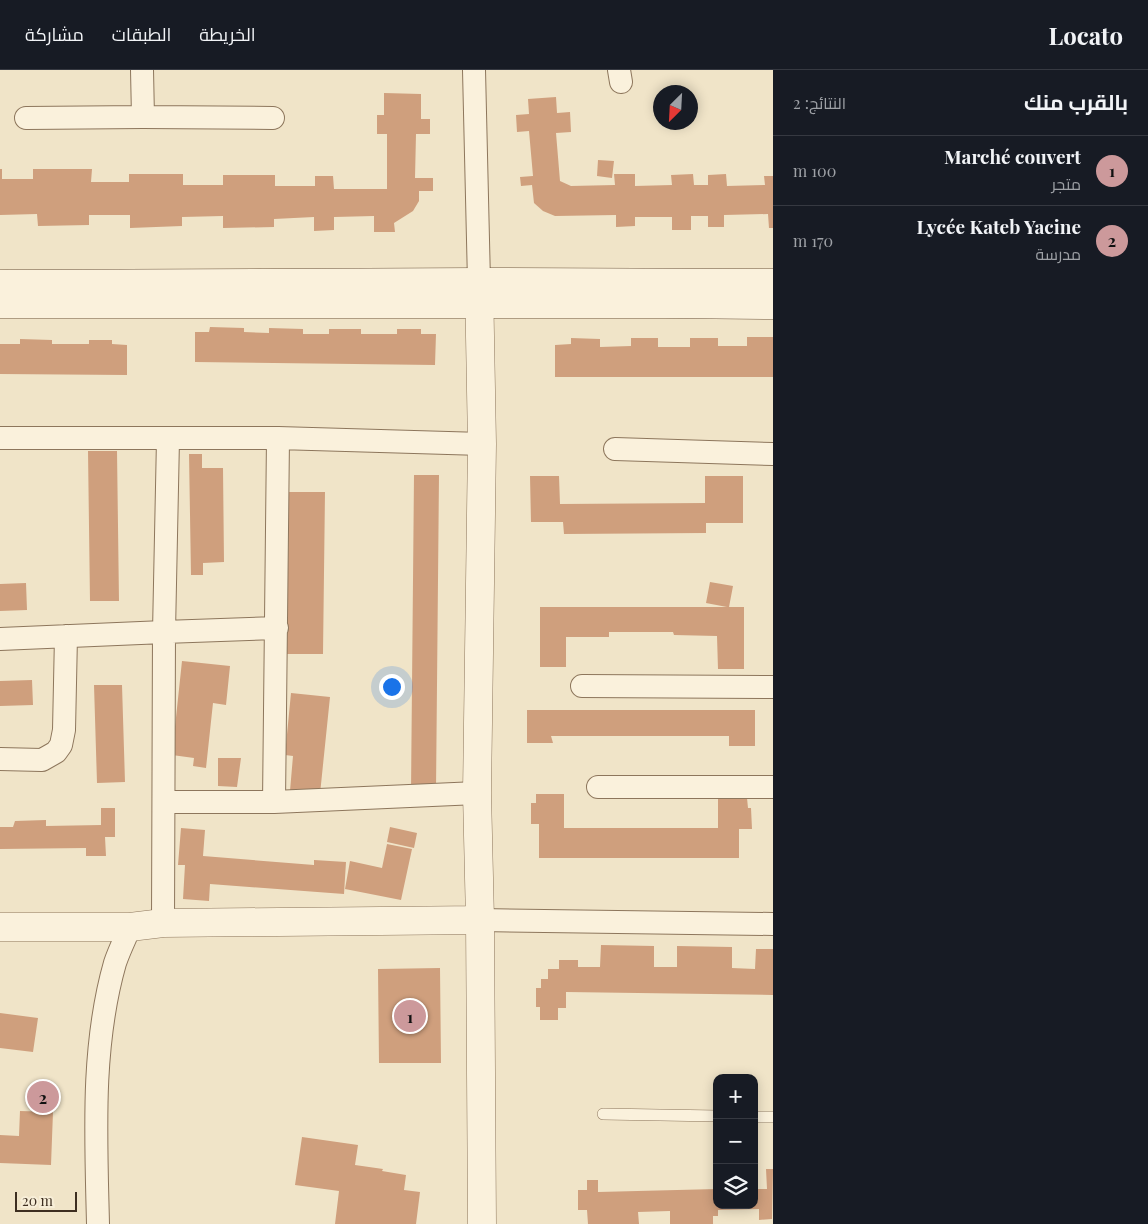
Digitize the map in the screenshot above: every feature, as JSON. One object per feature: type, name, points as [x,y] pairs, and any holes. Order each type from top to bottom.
[{"type":"main road","points":[[0,304],[479,293],[773,283]]},
{"type":"main road","points":[[0,284],[479,293],[773,305]]},
{"type":"main road","points":[[479,293],[482,444],[477,794],[480,920],[482,1224]]},
{"type":"main road","points":[[0,927],[130,928],[163,923],[480,920]]},
{"type":"street","points":[[142,70],[143,117]]},
{"type":"street","points":[[474,70],[479,293]]},
{"type":"street","points":[[26,118],[273,118]]},
{"type":"street","points":[[0,438],[278,438],[482,444]]},
{"type":"street","points":[[274,802],[278,438]]},
{"type":"street","points":[[163,923],[164,632],[168,439]]},
{"type":"street","points":[[615,449],[773,454]]},
{"type":"street","points":[[0,639],[277,628]]},
{"type":"street","points":[[0,760],[42,760],[50,757],[61,745],[64,730],[66,636]]},
{"type":"street","points":[[582,686],[773,687]]},
{"type":"street","points":[[598,786],[773,787]]},
{"type":"street","points":[[164,802],[274,802],[477,794]]},
{"type":"street","points":[[480,920],[773,924]]},
{"type":"street","points":[[98,1224],[96,1100],[105,1003],[116,960],[130,928]]},
{"type":"lane","points":[[603,1114],[713,1116]]},
{"type":"lane","points":[[758,1117],[773,1118]]},
{"type":"building","points":[[384,93],[421,94],[421,119],[430,119],[430,134],[416,134],[415,178],[433,178],[433,191],[419,191],[419,201],[413,211],[394,223],[395,232],[374,232],[374,216],[334,217],[334,230],[314,231],[314,217],[274,219],[274,227],[223,228],[223,216],[182,217],[182,226],[130,228],[130,215],[89,215],[89,225],[38,226],[37,214],[0,215],[0,169],[2,169],[2,179],[33,179],[33,169],[92,169],[91,182],[129,182],[129,174],[183,174],[183,185],[223,185],[223,175],[275,175],[275,186],[315,186],[315,176],[333,176],[334,189],[387,189],[387,134],[377,134],[377,115],[384,115]]},
{"type":"building","points":[[556,97],[557,113],[570,112],[571,132],[556,133],[560,181],[571,186],[615,185],[614,174],[635,174],[635,186],[672,185],[671,175],[693,174],[694,185],[708,185],[708,175],[726,174],[727,186],[765,185],[764,176],[773,176],[773,228],[769,228],[768,214],[724,215],[724,227],[708,227],[708,216],[691,216],[691,230],[672,230],[672,217],[635,217],[635,226],[616,227],[616,215],[555,216],[543,211],[534,203],[532,185],[521,186],[520,177],[533,176],[529,131],[517,132],[516,115],[529,114],[528,99]]},
{"type":"building","points":[[598,160],[614,161],[612,178],[597,176]]},
{"type":"building","points":[[210,327],[244,328],[244,332],[269,333],[269,328],[303,329],[303,334],[329,334],[329,329],[361,329],[361,334],[397,334],[397,329],[421,329],[421,334],[436,334],[435,365],[195,362],[195,332],[209,332]]},
{"type":"building","points":[[747,337],[773,337],[773,377],[555,377],[555,345],[571,344],[571,338],[600,339],[600,347],[631,346],[631,338],[658,338],[658,347],[690,347],[690,338],[718,338],[718,346],[747,346]]},
{"type":"building","points":[[20,339],[52,340],[52,344],[89,344],[89,340],[112,340],[112,344],[127,345],[127,375],[0,374],[0,344],[20,344]]},
{"type":"building","points":[[88,451],[117,451],[119,601],[90,601]]},
{"type":"building","points":[[189,454],[202,454],[202,468],[223,468],[224,562],[203,563],[203,575],[191,575]]},
{"type":"building","points":[[414,475],[439,475],[436,790],[411,792]]},
{"type":"building","points":[[530,476],[559,476],[560,504],[705,503],[705,476],[743,476],[743,523],[706,523],[706,533],[564,534],[563,522],[531,522]]},
{"type":"building","points":[[289,492],[325,492],[323,654],[287,654]]},
{"type":"building","points":[[710,582],[733,586],[729,607],[744,607],[744,669],[718,669],[717,636],[674,635],[673,632],[609,632],[609,637],[566,637],[566,667],[540,667],[540,607],[727,607],[706,603]]},
{"type":"building","points":[[26,583],[27,610],[0,611],[0,584]]},
{"type":"building","points":[[182,661],[230,666],[226,705],[213,703],[206,768],[193,766],[194,758],[172,755]]},
{"type":"building","points":[[32,680],[33,705],[0,706],[0,681]]},
{"type":"building","points":[[94,685],[122,685],[125,782],[97,783]]},
{"type":"building","points":[[291,693],[330,697],[320,794],[290,791],[293,756],[285,755]]},
{"type":"building","points":[[527,710],[755,710],[755,746],[729,746],[729,736],[551,736],[553,743],[527,743]]},
{"type":"building","points":[[218,758],[241,758],[237,787],[218,786]]},
{"type":"building","points":[[536,794],[564,794],[564,828],[718,828],[718,798],[747,798],[748,808],[751,808],[752,829],[739,829],[739,858],[539,858],[539,824],[531,824],[531,803],[536,803]]},
{"type":"building","points":[[101,808],[115,808],[115,837],[105,837],[106,856],[86,856],[86,848],[0,849],[0,827],[13,827],[15,821],[46,820],[46,826],[101,825]]},
{"type":"building","points":[[390,827],[417,833],[414,848],[387,842]]},
{"type":"building","points":[[181,828],[205,830],[203,856],[314,865],[314,860],[346,862],[344,894],[210,884],[209,901],[183,899],[185,865],[178,865]]},
{"type":"building","points":[[387,844],[412,849],[401,900],[345,889],[350,861],[382,868]]},
{"type":"building","points":[[601,945],[654,946],[654,967],[677,967],[677,946],[732,947],[732,968],[755,969],[756,949],[773,949],[773,995],[566,992],[566,1008],[558,1008],[558,1020],[540,1020],[540,1007],[536,1007],[536,988],[541,988],[541,979],[548,979],[548,969],[559,969],[559,960],[578,960],[578,967],[600,967]]},
{"type":"building","points":[[440,968],[441,1063],[379,1063],[378,969]]},
{"type":"building","points":[[0,1013],[38,1018],[33,1052],[0,1048]]},
{"type":"building","points":[[20,1111],[53,1112],[51,1165],[0,1163],[0,1135],[19,1136]]},
{"type":"building","points":[[302,1137],[358,1145],[355,1165],[406,1175],[404,1190],[420,1192],[416,1224],[335,1224],[339,1191],[295,1185]]},
{"type":"building","points":[[766,1169],[773,1169],[772,1219],[759,1220],[759,1209],[718,1210],[718,1216],[713,1216],[713,1224],[670,1224],[670,1211],[638,1212],[639,1224],[588,1224],[587,1210],[578,1210],[578,1190],[587,1190],[587,1180],[598,1180],[598,1192],[713,1189],[713,1209],[758,1209],[758,1189],[767,1189]]},
{"type":"place","name":"Marché couvert","points":[[410,1016]]},
{"type":"place","name":"Lycée Kateb Yacine","points":[[43,1097]]}]
